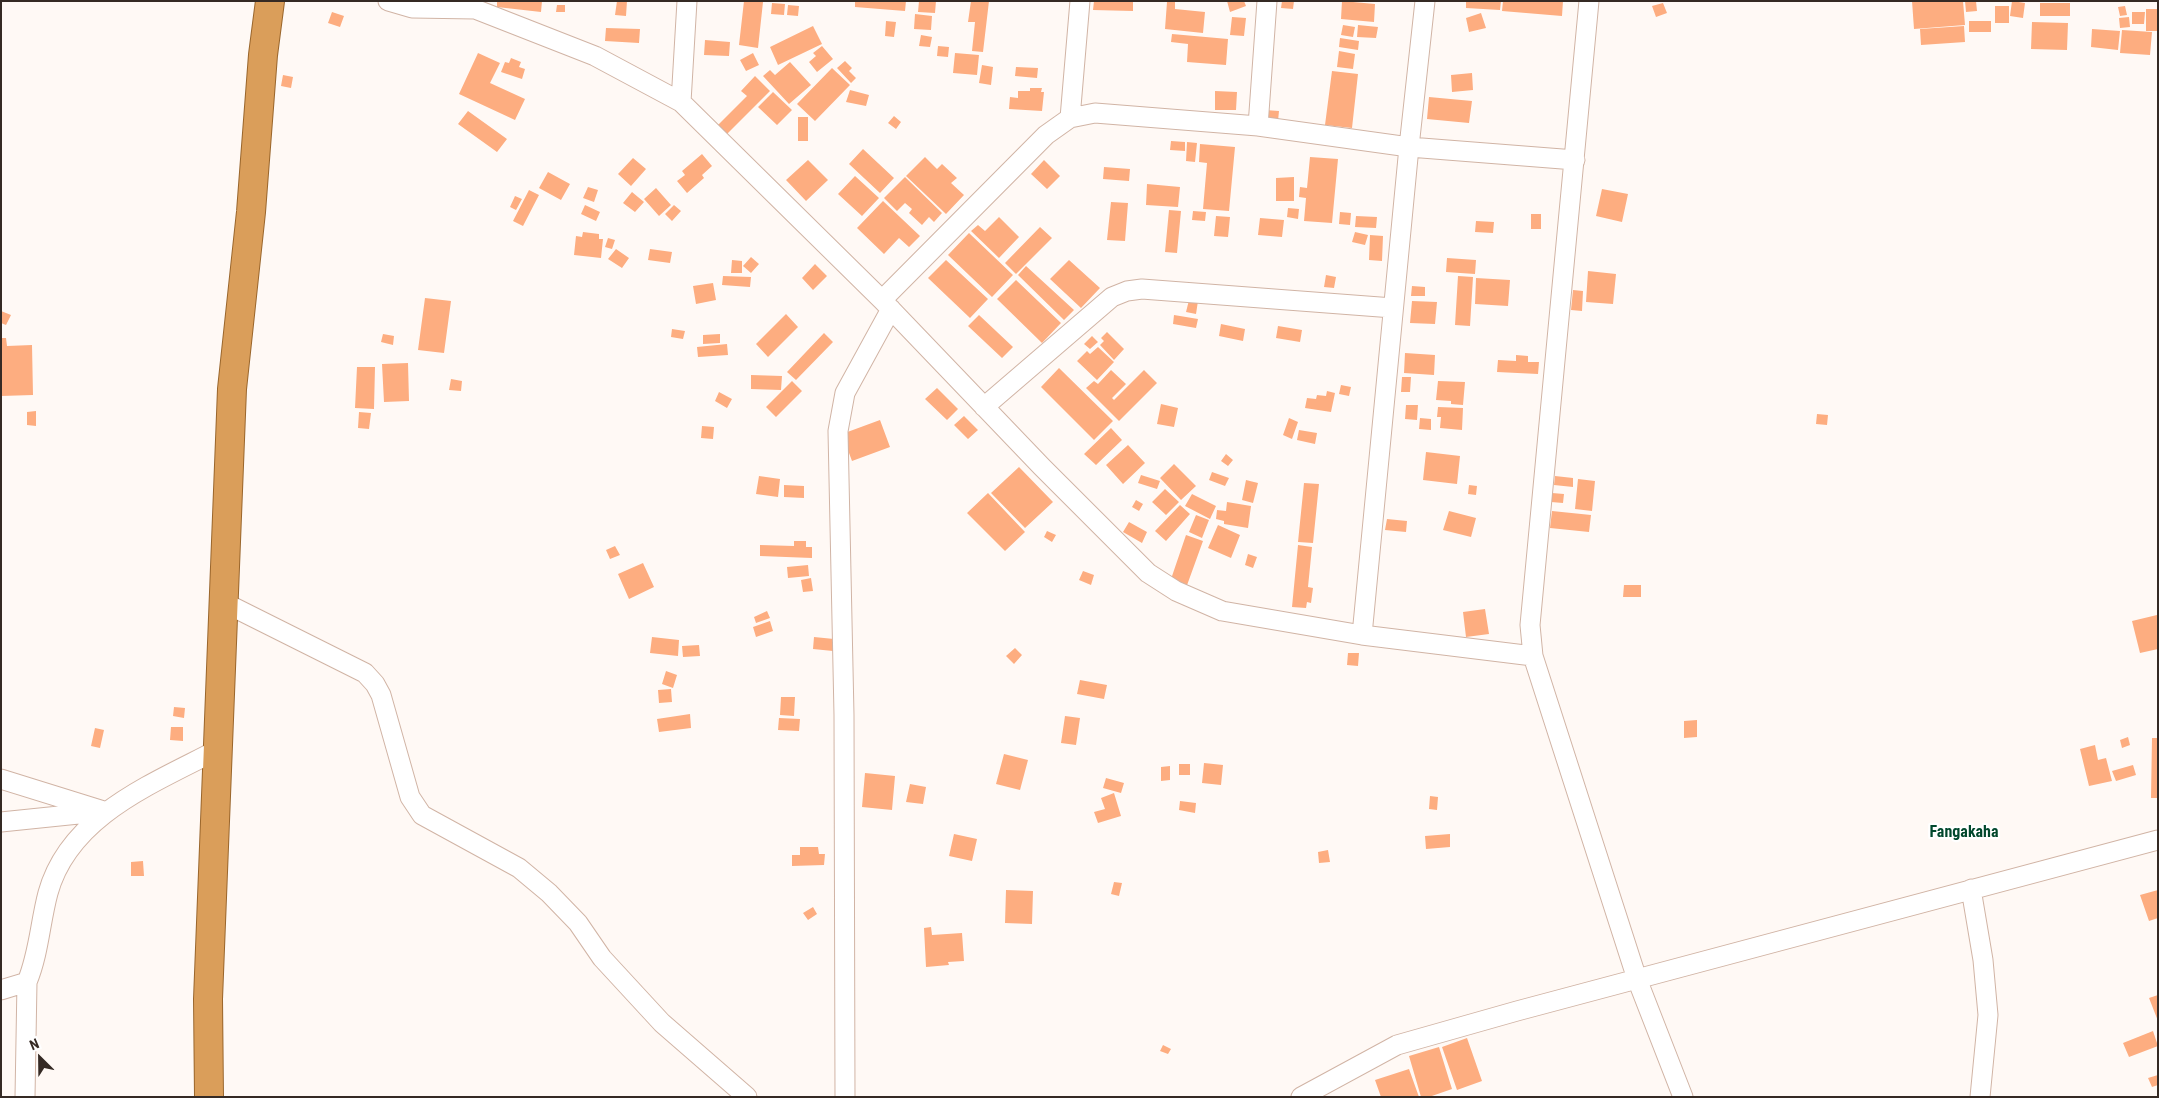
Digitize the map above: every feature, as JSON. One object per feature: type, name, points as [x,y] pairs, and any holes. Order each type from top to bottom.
[{"type":"highway","points":[[209,1097],[208,999],[232,389],[251,212],[263,55],[270,1]]},
{"type":"street","points":[[388,1],[412,8],[475,5],[595,56],[681,102],[886,304],[984,407],[1148,573],[1176,592],[1222,611],[1362,635],[1532,656]]},
{"type":"street","points":[[681,102],[687,1]]},
{"type":"street","points":[[1070,118],[1080,1]]},
{"type":"street","points":[[1258,126],[1267,1]]},
{"type":"street","points":[[1362,635],[1425,1]]},
{"type":"street","points":[[1589,1],[1530,625],[1532,656],[1637,979],[1683,1097]]},
{"type":"street","points":[[845,1097],[844,725],[838,431],[845,393],[886,304],[1046,135],[1070,118],[1095,113],[1258,126],[1409,147],[1575,160]]},
{"type":"street","points":[[984,407],[1112,297],[1127,291],[1142,289],[1393,308]]},
{"type":"street","points":[[223,602],[365,673],[375,684],[382,696],[410,797],[422,815],[518,868],[550,893],[578,923],[602,958],[662,1022],[747,1097]]},
{"type":"street","points":[[26,1097],[27,982],[35,962],[48,893],[63,858],[87,827],[106,812],[161,779],[217,750]]},
{"type":"street","points":[[1,780],[106,812]]},
{"type":"street","points":[[1,822],[106,812]]},
{"type":"street","points":[[1302,1097],[1397,1045],[2158,840]]},
{"type":"street","points":[[1971,889],[1983,960],[1988,1015],[1980,1097]]},
{"type":"street","points":[[1,990],[27,982]]},
{"type":"building","points":[[497,1],[542,1],[541,12],[497,7]]},
{"type":"building","points":[[617,1],[627,1],[626,16],[615,15]]},
{"type":"building","points":[[744,1],[763,2],[758,48],[739,45]]},
{"type":"building","points":[[855,1],[906,1],[905,11],[855,7]]},
{"type":"building","points":[[919,1],[936,1],[935,13],[918,12]]},
{"type":"building","points":[[971,1],[989,1],[983,52],[972,51],[975,22],[968,22]]},
{"type":"building","points":[[1094,1],[1133,1],[1133,11],[1093,10]]},
{"type":"building","points":[[1227,1],[1244,1],[1246,6],[1230,12]]},
{"type":"building","points":[[1282,1],[1294,1],[1293,9],[1281,8]]},
{"type":"building","points":[[1342,1],[1375,4],[1374,22],[1341,19]]},
{"type":"building","points":[[1466,1],[1501,1],[1500,10],[1466,8]]},
{"type":"building","points":[[1503,1],[1563,1],[1562,16],[1502,11]]},
{"type":"building","points":[[1912,1],[1963,1],[1965,25],[1914,29]]},
{"type":"building","points":[[1965,1],[1976,1],[1977,11],[1966,12]]},
{"type":"building","points":[[2012,1],[2025,3],[2023,18],[2010,16]]},
{"type":"building","points":[[1167,2],[1175,2],[1175,9],[1205,12],[1203,33],[1165,29]]},
{"type":"building","points":[[772,3],[785,4],[784,15],[771,14]]},
{"type":"building","points":[[1663,3],[1667,13],[1656,17],[1652,6]]},
{"type":"building","points":[[2040,3],[2070,3],[2070,16],[2040,16]]},
{"type":"building","points":[[557,5],[565,5],[565,12],[556,12]]},
{"type":"building","points":[[788,5],[799,6],[798,16],[787,15]]},
{"type":"building","points":[[1995,6],[2009,6],[2009,23],[1995,23]]},
{"type":"building","points":[[2125,6],[2127,15],[2120,16],[2118,7]]},
{"type":"building","points":[[2146,9],[2158,9],[2158,31],[2146,31]]},
{"type":"building","points":[[332,12],[344,16],[340,27],[328,23]]},
{"type":"building","points":[[2132,12],[2145,12],[2144,24],[2132,24]]},
{"type":"building","points":[[1481,13],[1486,28],[1469,32],[1466,18]]},
{"type":"building","points":[[915,14],[932,16],[931,30],[914,29]]},
{"type":"building","points":[[1232,17],[1246,18],[1244,36],[1230,35]]},
{"type":"building","points":[[2129,17],[2130,27],[2120,28],[2119,18]]},
{"type":"building","points":[[886,21],[896,22],[894,37],[885,36]]},
{"type":"building","points":[[1969,21],[1991,21],[1991,32],[1969,32]]},
{"type":"building","points":[[2032,22],[2068,23],[2067,50],[2031,49]]},
{"type":"building","points":[[1343,25],[1355,27],[1353,37],[1341,35]]},
{"type":"building","points":[[1358,25],[1378,27],[1376,38],[1357,37]]},
{"type":"building","points":[[813,26],[822,44],[778,65],[770,47]]},
{"type":"building","points":[[1964,26],[1965,42],[1921,45],[1920,29]]},
{"type":"building","points":[[606,28],[640,29],[639,43],[605,41]]},
{"type":"building","points":[[2092,29],[2120,31],[2118,50],[2091,47]]},
{"type":"building","points":[[2122,30],[2152,32],[2150,55],[2120,53]]},
{"type":"building","points":[[1172,34],[1228,39],[1226,65],[1187,62],[1188,44],[1171,42]]},
{"type":"building","points":[[921,35],[932,37],[930,47],[919,46]]},
{"type":"building","points":[[1340,38],[1359,41],[1358,50],[1339,47]]},
{"type":"building","points":[[705,40],[730,42],[729,56],[704,55]]},
{"type":"building","points":[[822,46],[833,59],[817,72],[809,62],[816,56],[813,53]]},
{"type":"building","points":[[938,46],[949,47],[948,57],[937,56]]},
{"type":"building","points":[[1339,51],[1355,54],[1353,69],[1337,67]]},
{"type":"building","points":[[478,53],[500,63],[490,83],[525,99],[515,120],[459,94]]},
{"type":"building","points":[[753,53],[759,65],[746,71],[740,60]]},
{"type":"building","points":[[955,53],[979,55],[977,75],[953,73]]},
{"type":"building","points":[[511,58],[521,62],[519,67],[525,69],[522,79],[501,72],[505,62],[509,63]]},
{"type":"building","points":[[845,61],[852,68],[849,71],[856,78],[851,83],[837,68]]},
{"type":"building","points":[[790,62],[811,85],[789,104],[763,76],[770,70],[775,75]]},
{"type":"building","points":[[982,65],[993,67],[991,85],[979,83]]},
{"type":"building","points":[[1016,67],[1038,68],[1037,78],[1015,76]]},
{"type":"building","points":[[832,68],[850,85],[815,121],[797,104]]},
{"type":"building","points":[[1332,71],[1358,74],[1352,128],[1325,125]]},
{"type":"building","points":[[1472,73],[1473,90],[1452,92],[1451,75]]},
{"type":"building","points":[[283,75],[293,77],[291,88],[281,86]]},
{"type":"building","points":[[755,76],[770,91],[724,137],[715,128],[747,96],[741,91]]},
{"type":"building","points":[[1030,88],[1042,88],[1041,92],[1044,92],[1042,111],[1009,109],[1010,97],[1018,98],[1018,91],[1030,91]]},
{"type":"building","points":[[850,90],[869,95],[866,106],[846,102]]},
{"type":"building","points":[[1215,91],[1237,92],[1236,110],[1215,110]]},
{"type":"building","points":[[773,92],[792,110],[777,125],[758,107]]},
{"type":"building","points":[[1429,97],[1472,101],[1469,123],[1427,119]]},
{"type":"building","points":[[1265,110],[1279,111],[1278,121],[1264,120]]},
{"type":"building","points":[[468,111],[507,139],[497,152],[458,124]]},
{"type":"building","points":[[894,116],[901,122],[896,129],[888,123]]},
{"type":"building","points":[[798,117],[808,117],[808,141],[798,141]]},
{"type":"building","points":[[1171,141],[1185,142],[1185,151],[1170,150]]},
{"type":"building","points":[[1187,142],[1197,143],[1195,162],[1186,161]]},
{"type":"building","points":[[1200,144],[1235,147],[1229,211],[1203,209],[1207,163],[1199,162]]},
{"type":"building","points":[[863,149],[894,178],[880,193],[849,164]]},
{"type":"building","points":[[702,154],[712,166],[702,175],[704,178],[687,193],[677,181],[685,175],[682,171]]},
{"type":"building","points":[[925,157],[937,169],[942,164],[957,178],[951,183],[964,195],[946,214],[906,176]]},
{"type":"building","points":[[1310,157],[1338,159],[1332,223],[1304,221],[1306,198],[1299,197],[1300,187],[1307,188]]},
{"type":"building","points":[[633,158],[646,169],[631,186],[618,174]]},
{"type":"building","points":[[808,160],[828,180],[806,201],[786,180]]},
{"type":"building","points":[[1044,160],[1060,176],[1047,189],[1031,174]]},
{"type":"building","points":[[1104,167],[1130,169],[1129,181],[1103,179]]},
{"type":"building","points":[[548,172],[570,184],[561,200],[539,188]]},
{"type":"building","points":[[855,176],[879,198],[862,216],[838,194]]},
{"type":"building","points":[[905,177],[942,213],[934,222],[929,217],[922,225],[909,213],[912,209],[905,203],[897,211],[884,198]]},
{"type":"building","points":[[1294,177],[1294,201],[1276,201],[1276,178]]},
{"type":"building","points":[[1147,184],[1180,187],[1178,207],[1146,205]]},
{"type":"building","points":[[588,187],[598,190],[594,202],[583,198]]},
{"type":"building","points":[[656,188],[671,205],[659,216],[644,199]]},
{"type":"building","points":[[1602,189],[1628,194],[1622,222],[1596,216]]},
{"type":"building","points":[[529,190],[539,195],[523,226],[513,221]]},
{"type":"building","points":[[632,192],[644,202],[635,212],[623,203]]},
{"type":"building","points":[[515,196],[522,199],[516,210],[510,207]]},
{"type":"building","points":[[883,201],[920,236],[909,247],[899,238],[884,254],[857,228]]},
{"type":"building","points":[[1111,202],[1128,203],[1125,241],[1107,240]]},
{"type":"building","points":[[585,205],[600,212],[596,221],[581,214]]},
{"type":"building","points":[[674,205],[681,211],[672,221],[665,214]]},
{"type":"building","points":[[1288,208],[1299,209],[1298,219],[1287,217]]},
{"type":"building","points":[[1169,210],[1181,211],[1177,253],[1165,252]]},
{"type":"building","points":[[1193,211],[1206,212],[1205,221],[1192,220]]},
{"type":"building","points":[[1340,212],[1351,213],[1350,225],[1339,224]]},
{"type":"building","points":[[1531,214],[1541,214],[1541,229],[1531,229]]},
{"type":"building","points":[[1216,216],[1230,217],[1228,237],[1214,236]]},
{"type":"building","points":[[1356,216],[1377,217],[1376,228],[1355,227]]},
{"type":"building","points":[[999,217],[1019,237],[999,258],[971,231],[978,225],[985,231]]},
{"type":"building","points":[[1260,218],[1284,220],[1282,237],[1258,235]]},
{"type":"building","points":[[1476,221],[1494,222],[1493,233],[1475,232]]},
{"type":"building","points":[[1040,227],[1052,238],[1016,274],[1005,263]]},
{"type":"building","points":[[583,232],[599,234],[599,239],[603,239],[601,258],[574,255],[576,236],[582,237]]},
{"type":"building","points":[[1355,232],[1368,235],[1365,245],[1352,242]]},
{"type":"building","points":[[969,233],[1013,275],[992,297],[948,255]]},
{"type":"building","points":[[1370,235],[1383,236],[1382,261],[1369,260]]},
{"type":"building","points":[[608,238],[615,240],[612,249],[605,247]]},
{"type":"building","points":[[616,249],[629,258],[622,268],[608,259]]},
{"type":"building","points":[[650,249],[672,252],[670,263],[648,260]]},
{"type":"building","points":[[751,257],[759,264],[751,273],[743,266]]},
{"type":"building","points":[[1447,258],[1476,260],[1475,274],[1446,272]]},
{"type":"building","points":[[732,260],[742,261],[742,273],[731,273]]},
{"type":"building","points":[[946,260],[988,299],[970,318],[928,278]]},
{"type":"building","points":[[1069,260],[1100,288],[1081,308],[1050,279]]},
{"type":"building","points":[[815,264],[827,276],[813,290],[802,278]]},
{"type":"building","points":[[1026,266],[1074,310],[1064,320],[1018,275]]},
{"type":"building","points":[[1588,271],[1616,274],[1613,304],[1586,302]]},
{"type":"building","points":[[1326,275],[1336,277],[1334,288],[1324,287]]},
{"type":"building","points":[[723,276],[751,277],[750,287],[722,285]]},
{"type":"building","points":[[1458,276],[1473,277],[1470,326],[1455,325]]},
{"type":"building","points":[[1476,278],[1510,280],[1508,306],[1475,304]]},
{"type":"building","points":[[1016,280],[1061,323],[1042,343],[997,299]]},
{"type":"building","points":[[713,283],[716,300],[696,304],[693,286]]},
{"type":"building","points":[[1412,286],[1425,287],[1425,296],[1411,296]]},
{"type":"building","points":[[1573,290],[1583,291],[1582,311],[1571,310]]},
{"type":"building","points":[[425,298],[451,301],[444,353],[418,350]]},
{"type":"building","points":[[1189,300],[1198,301],[1196,314],[1186,312]]},
{"type":"building","points":[[1412,301],[1437,302],[1435,324],[1410,323]]},
{"type":"building","points":[[1,311],[11,315],[6,325],[1,323]]},
{"type":"building","points":[[786,314],[798,327],[768,357],[756,344]]},
{"type":"building","points":[[979,315],[1013,347],[1002,358],[968,326]]},
{"type":"building","points":[[1174,315],[1198,319],[1196,328],[1173,324]]},
{"type":"building","points":[[1221,324],[1245,329],[1243,341],[1219,336]]},
{"type":"building","points":[[1278,326],[1302,330],[1300,342],[1276,338]]},
{"type":"building","points":[[672,329],[685,331],[683,339],[671,337]]},
{"type":"building","points":[[1107,332],[1124,349],[1114,360],[1100,345],[1104,341],[1101,338]]},
{"type":"building","points":[[824,333],[833,342],[796,380],[787,372]]},
{"type":"building","points":[[383,334],[394,336],[393,345],[381,342]]},
{"type":"building","points":[[720,334],[720,343],[703,344],[703,335]]},
{"type":"building","points":[[1092,336],[1098,342],[1090,349],[1084,344]]},
{"type":"building","points":[[1,338],[6,338],[7,346],[32,345],[33,395],[1,396]]},
{"type":"building","points":[[727,344],[728,355],[698,357],[697,347]]},
{"type":"building","points":[[1098,347],[1114,362],[1097,380],[1077,361],[1087,351],[1090,354]]},
{"type":"building","points":[[1405,353],[1435,355],[1434,375],[1404,373]]},
{"type":"building","points":[[1516,355],[1528,356],[1528,362],[1539,362],[1538,374],[1497,372],[1498,360],[1516,361]]},
{"type":"building","points":[[408,363],[409,401],[384,402],[382,364]]},
{"type":"building","points":[[357,367],[375,367],[374,409],[355,408]]},
{"type":"building","points":[[1059,368],[1113,421],[1094,440],[1041,387]]},
{"type":"building","points":[[1111,370],[1126,384],[1112,398],[1114,400],[1144,370],[1157,383],[1119,421],[1086,388],[1094,381],[1098,384]]},
{"type":"building","points":[[751,375],[782,376],[781,390],[751,389]]},
{"type":"building","points":[[1402,377],[1411,377],[1410,392],[1401,392]]},
{"type":"building","points":[[451,379],[462,381],[461,391],[449,390]]},
{"type":"building","points":[[792,381],[802,391],[776,417],[766,407]]},
{"type":"building","points":[[1438,381],[1465,382],[1463,405],[1451,404],[1451,401],[1436,400]]},
{"type":"building","points":[[1341,385],[1351,387],[1349,396],[1339,394]]},
{"type":"building","points":[[937,388],[958,409],[947,420],[925,399]]},
{"type":"building","points":[[1327,391],[1335,393],[1331,412],[1305,408],[1307,398],[1316,399],[1317,395],[1326,396]]},
{"type":"building","points":[[719,392],[732,399],[727,408],[715,401]]},
{"type":"building","points":[[1161,404],[1178,408],[1174,427],[1157,424]]},
{"type":"building","points":[[1406,405],[1418,405],[1417,420],[1405,419]]},
{"type":"building","points":[[1438,407],[1463,408],[1462,430],[1440,428],[1441,417],[1437,417]]},
{"type":"building","points":[[36,411],[36,426],[27,425],[27,412]]},
{"type":"building","points":[[359,412],[371,413],[369,429],[358,428]]},
{"type":"building","points":[[1817,414],[1828,415],[1827,425],[1816,424]]},
{"type":"building","points":[[964,416],[978,430],[968,439],[954,425]]},
{"type":"building","points":[[1289,418],[1298,422],[1292,439],[1283,435]]},
{"type":"building","points":[[1420,418],[1431,419],[1431,430],[1419,429]]},
{"type":"building","points":[[880,420],[890,447],[852,461],[842,434]]},
{"type":"building","points":[[702,426],[714,427],[713,439],[701,438]]},
{"type":"building","points":[[1111,428],[1122,440],[1096,465],[1084,454]]},
{"type":"building","points":[[1299,430],[1317,433],[1315,444],[1297,440]]},
{"type":"building","points":[[1128,445],[1145,463],[1123,484],[1106,465]]},
{"type":"building","points":[[1426,452],[1460,456],[1457,484],[1423,480]]},
{"type":"building","points":[[1226,454],[1233,460],[1228,466],[1221,461]]},
{"type":"building","points":[[1174,464],[1196,486],[1181,500],[1160,478]]},
{"type":"building","points":[[1019,467],[1053,502],[1025,528],[991,493]]},
{"type":"building","points":[[1212,472],[1229,478],[1225,486],[1209,480]]},
{"type":"building","points":[[1141,475],[1160,481],[1157,489],[1138,483]]},
{"type":"building","points":[[759,476],[780,479],[778,497],[756,494]]},
{"type":"building","points":[[1555,476],[1573,478],[1573,487],[1554,485]]},
{"type":"building","points":[[1578,479],[1595,481],[1592,511],[1575,509]]},
{"type":"building","points":[[1246,480],[1258,483],[1253,503],[1242,500]]},
{"type":"building","points":[[1304,483],[1319,484],[1313,543],[1298,542]]},
{"type":"building","points":[[784,485],[804,486],[804,498],[784,497]]},
{"type":"building","points":[[1469,485],[1477,486],[1476,495],[1468,494]]},
{"type":"building","points":[[1165,489],[1179,502],[1166,515],[1152,502]]},
{"type":"building","points":[[988,493],[1025,532],[1005,551],[967,513]]},
{"type":"building","points":[[1552,493],[1564,494],[1563,503],[1551,502]]},
{"type":"building","points":[[1192,494],[1216,506],[1210,519],[1185,506]]},
{"type":"building","points":[[1136,500],[1143,504],[1139,511],[1132,507]]},
{"type":"building","points":[[1227,502],[1251,506],[1248,528],[1224,524],[1224,521],[1216,519],[1217,510],[1226,511]]},
{"type":"building","points":[[1180,505],[1190,514],[1166,541],[1155,531]]},
{"type":"building","points":[[1449,511],[1476,518],[1471,537],[1443,530]]},
{"type":"building","points":[[1552,511],[1591,515],[1589,532],[1550,528]]},
{"type":"building","points":[[1196,515],[1209,520],[1202,538],[1189,532]]},
{"type":"building","points":[[1387,519],[1407,521],[1406,532],[1385,530]]},
{"type":"building","points":[[1129,522],[1147,532],[1142,543],[1123,532]]},
{"type":"building","points":[[1218,525],[1240,535],[1231,558],[1208,548]]},
{"type":"building","points":[[1047,531],[1056,535],[1052,542],[1044,537]]},
{"type":"building","points":[[1186,535],[1203,541],[1186,588],[1170,582]]},
{"type":"building","points":[[794,541],[806,541],[806,547],[812,547],[812,558],[760,556],[760,545],[794,546]]},
{"type":"building","points":[[1298,545],[1312,547],[1308,587],[1313,588],[1311,603],[1307,602],[1306,608],[1292,607]]},
{"type":"building","points":[[615,546],[620,555],[610,559],[606,550]]},
{"type":"building","points":[[1248,554],[1257,557],[1253,568],[1245,565]]},
{"type":"building","points":[[643,563],[654,587],[629,599],[618,574]]},
{"type":"building","points":[[808,565],[809,576],[788,578],[787,567]]},
{"type":"building","points":[[1083,571],[1094,575],[1091,585],[1079,580]]},
{"type":"building","points":[[811,578],[813,591],[803,592],[801,580]]},
{"type":"building","points":[[1624,585],[1641,585],[1641,597],[1623,597]]},
{"type":"building","points":[[1485,609],[1489,634],[1466,637],[1463,612]]},
{"type":"building","points":[[767,611],[770,618],[756,623],[754,617]]},
{"type":"building","points":[[2157,615],[2158,649],[2140,653],[2132,621]]},
{"type":"building","points":[[770,621],[773,631],[756,637],[753,627]]},
{"type":"building","points":[[652,637],[679,640],[678,656],[650,653]]},
{"type":"building","points":[[814,637],[834,639],[833,651],[813,649]]},
{"type":"building","points":[[699,645],[700,656],[683,657],[682,646]]},
{"type":"building","points":[[1015,648],[1022,655],[1014,664],[1006,656]]},
{"type":"building","points":[[1348,653],[1359,653],[1358,666],[1347,665]]},
{"type":"building","points":[[666,671],[677,675],[673,688],[662,684]]},
{"type":"building","points":[[1080,680],[1107,685],[1104,699],[1077,694]]},
{"type":"building","points":[[671,689],[672,702],[659,703],[658,690]]},
{"type":"building","points":[[781,697],[795,697],[794,716],[780,715]]},
{"type":"building","points":[[174,707],[185,708],[184,718],[173,716]]},
{"type":"building","points":[[690,714],[691,728],[659,732],[657,719]]},
{"type":"building","points":[[1065,716],[1080,718],[1076,745],[1061,743]]},
{"type":"building","points":[[779,718],[800,719],[799,731],[778,730]]},
{"type":"building","points":[[1697,720],[1697,737],[1684,738],[1684,721]]},
{"type":"building","points":[[171,727],[183,727],[183,741],[170,740]]},
{"type":"building","points":[[95,728],[104,730],[100,748],[91,746]]},
{"type":"building","points":[[2128,737],[2130,745],[2122,748],[2120,740]]},
{"type":"building","points":[[2152,738],[2158,738],[2158,798],[2151,798]]},
{"type":"building","points":[[2095,745],[2098,760],[2106,758],[2112,781],[2089,786],[2080,749]]},
{"type":"building","points":[[1004,754],[1028,760],[1020,790],[996,784]]},
{"type":"building","points":[[1204,763],[1223,765],[1221,785],[1202,783]]},
{"type":"building","points":[[1179,764],[1190,764],[1190,775],[1179,775]]},
{"type":"building","points":[[2133,765],[2136,775],[2116,781],[2112,771]]},
{"type":"building","points":[[1170,766],[1170,780],[1161,781],[1161,767]]},
{"type":"building","points":[[865,773],[895,776],[892,810],[862,807]]},
{"type":"building","points":[[1106,778],[1124,783],[1121,793],[1103,788]]},
{"type":"building","points":[[910,784],[926,787],[923,804],[906,802]]},
{"type":"building","points":[[1114,793],[1121,816],[1098,823],[1094,812],[1105,809],[1101,798]]},
{"type":"building","points":[[1430,796],[1438,797],[1437,810],[1429,809]]},
{"type":"building","points":[[1180,801],[1196,803],[1195,813],[1179,810]]},
{"type":"building","points":[[954,834],[977,839],[972,861],[949,856]]},
{"type":"building","points":[[1450,834],[1450,847],[1426,849],[1425,836]]},
{"type":"building","points":[[800,847],[818,847],[819,854],[825,854],[824,865],[792,866],[792,855],[800,855]]},
{"type":"building","points":[[1328,850],[1330,862],[1319,863],[1318,852]]},
{"type":"building","points":[[143,861],[144,876],[131,876],[131,862]]},
{"type":"building","points":[[1114,882],[1122,883],[1119,896],[1111,894]]},
{"type":"building","points":[[1006,890],[1033,891],[1032,924],[1005,923]]},
{"type":"building","points":[[2158,890],[2158,918],[2149,921],[2140,895]]},
{"type":"building","points":[[813,907],[817,914],[808,920],[803,913]]},
{"type":"building","points":[[931,927],[932,935],[962,933],[964,961],[948,962],[949,965],[926,967],[924,928]]},
{"type":"building","points":[[2158,995],[2158,1021],[2149,998]]},
{"type":"building","points":[[2153,1031],[2158,1046],[2129,1057],[2123,1043]]},
{"type":"building","points":[[1467,1038],[1482,1081],[1457,1090],[1442,1047]]},
{"type":"building","points":[[1163,1045],[1171,1049],[1168,1054],[1160,1051]]},
{"type":"building","points":[[1439,1047],[1452,1089],[1429,1097],[1421,1097],[1409,1056]]},
{"type":"building","points":[[1409,1069],[1419,1097],[1381,1097],[1375,1080]]},
{"type":"building","points":[[2158,1075],[2158,1085],[2152,1087],[2148,1078]]},
{"type":"district","name":"Fangakaha","points":[[1964,833]]}]
